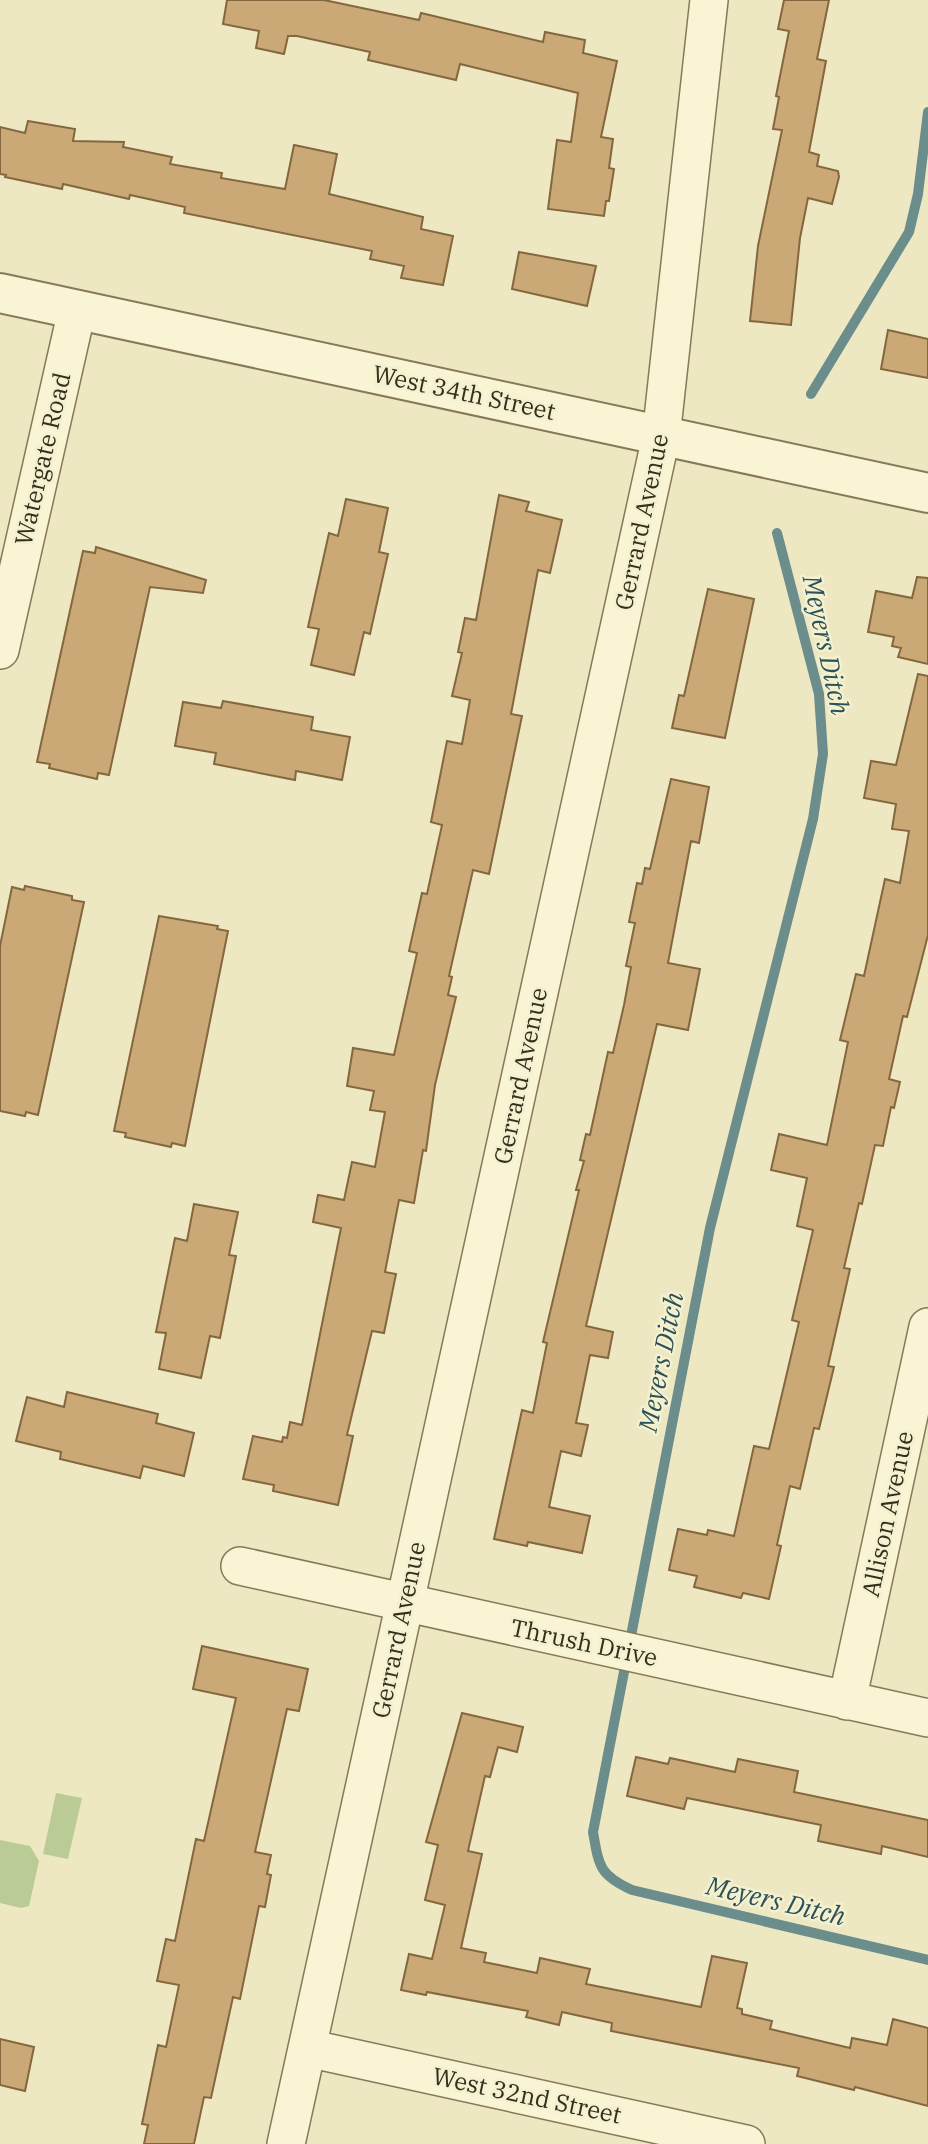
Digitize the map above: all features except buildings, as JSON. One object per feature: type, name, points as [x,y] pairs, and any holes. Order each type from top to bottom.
[{"type":"street","name":"Gerrard Avenue","points":[[286,2144],[661,437],[709,0]]},
{"type":"street","name":"West 34th Street","points":[[0,293],[928,493]]},
{"type":"street","name":"Watergate Road","points":[[0,650],[77,310]]},
{"type":"street","name":"Allison Avenue","points":[[847,1701],[928,1327]]},
{"type":"street","name":"Thrush Drive","points":[[240,1566],[928,1718]]},
{"type":"street","name":"West 32nd Street","points":[[307,2048],[667,2135],[746,2144]]},
{"type":"green space","points":[[56,1793],[82,1798],[68,1859],[43,1854]]},
{"type":"green space","points":[[0,1840],[30,1846],[39,1861],[29,1906],[21,1908],[0,1903]]},
{"type":"waterway","name":"Meyers Ditch","points":[[811,394],[909,232],[918,194],[928,112]]},
{"type":"waterway","name":"Meyers Ditch","points":[[777,533],[819,694],[823,754],[813,819],[710,1228],[593,1832],[602,1868],[621,1885],[632,1890],[928,1960]]}]
